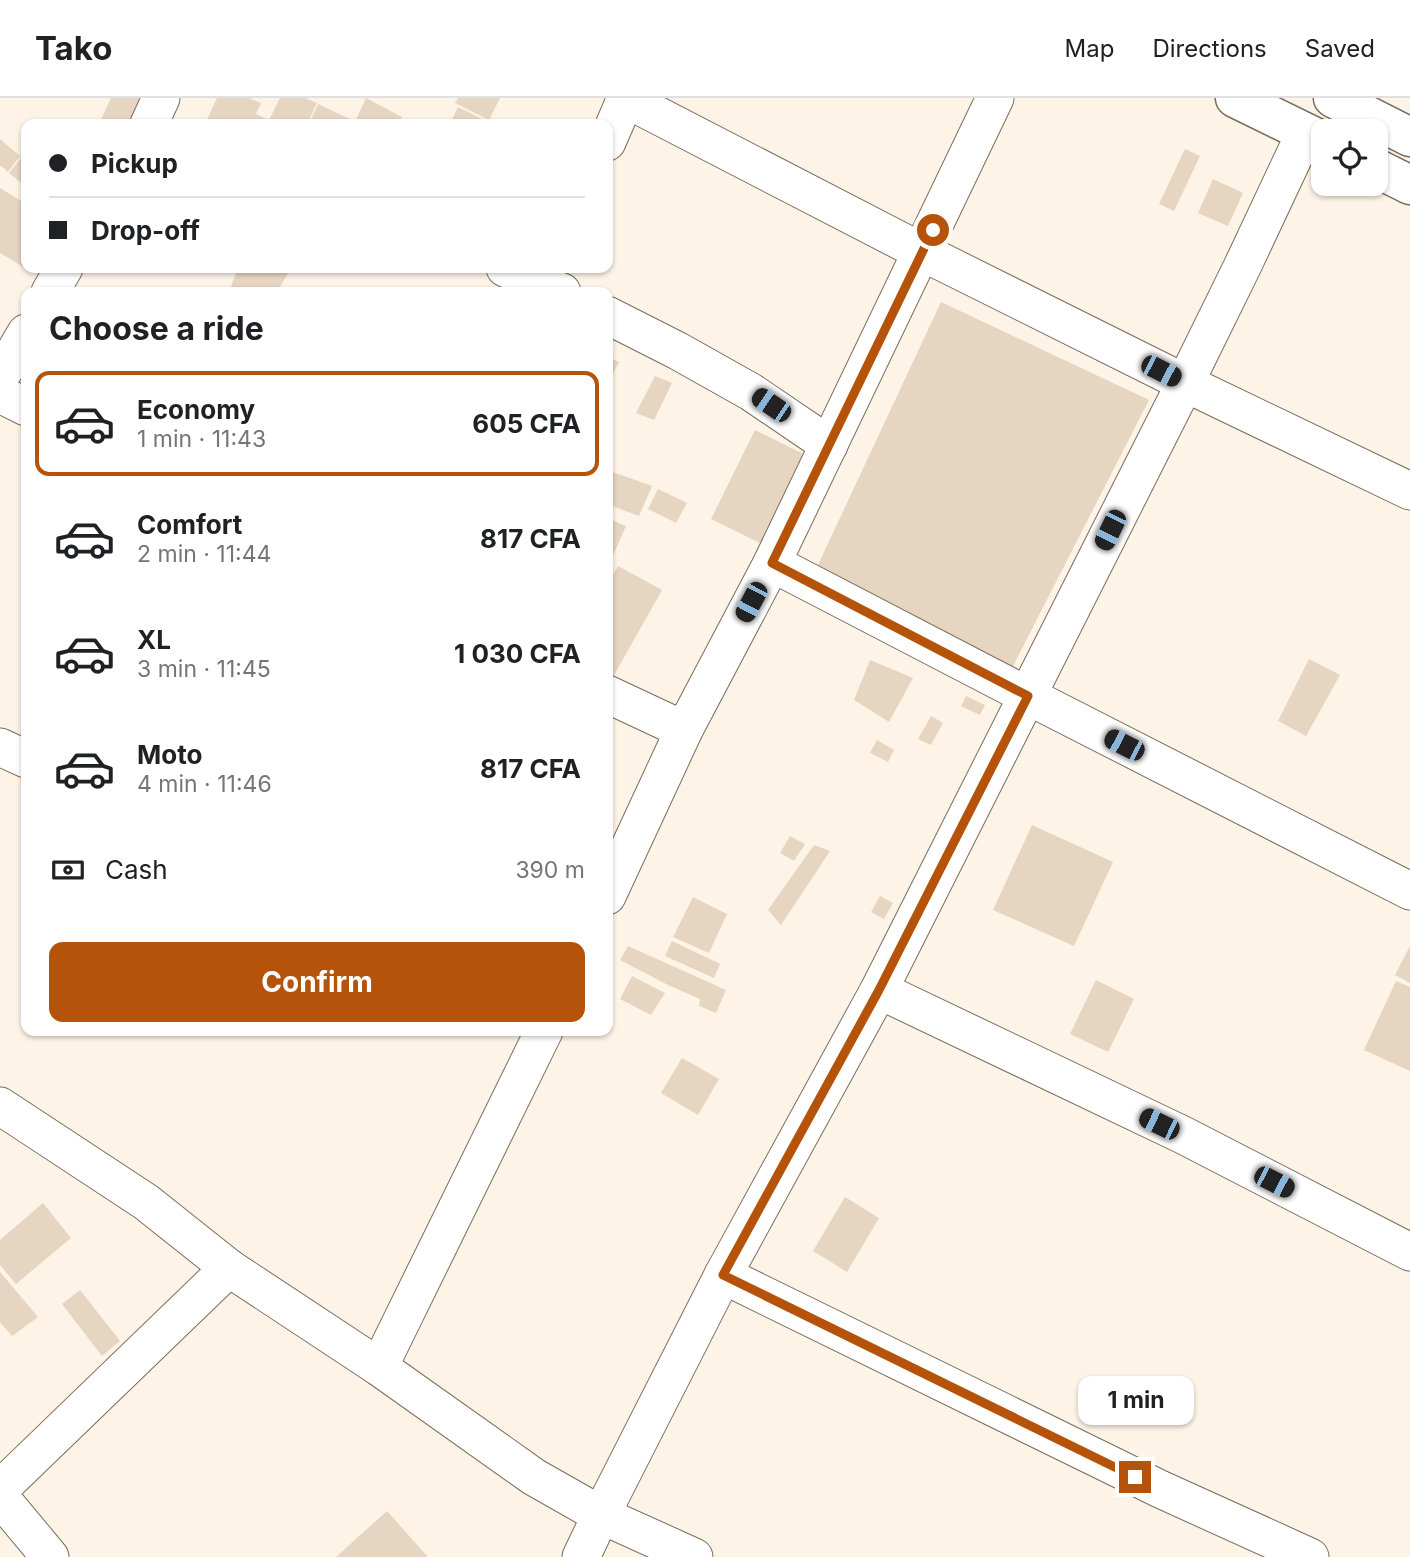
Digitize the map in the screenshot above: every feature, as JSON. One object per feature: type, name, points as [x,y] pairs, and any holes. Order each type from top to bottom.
[{"type":"highway","points":[[1235,98],[1311,136]]},
{"type":"highway","points":[[1333,98],[1410,137]]},
{"type":"highway","points":[[1388,173],[1410,185]]},
{"type":"street","points":[[613,127],[625,98],[922,252],[1410,491]]},
{"type":"street","points":[[613,883],[684,730],[772,563],[830,445],[995,98]]},
{"type":"street","points":[[581,1557],[723,1275],[879,990],[1243,265],[1311,142]]},
{"type":"street","points":[[523,273],[555,282]]},
{"type":"street","points":[[613,318],[751,392],[830,445]]},
{"type":"street","points":[[0,377],[21,341]]},
{"type":"street","points":[[0,394],[21,404]]},
{"type":"street","points":[[772,563],[1410,891]]},
{"type":"street","points":[[613,697],[684,730]]},
{"type":"street","points":[[0,747],[21,757]]},
{"type":"street","points":[[879,990],[1183,1135],[1410,1252]]},
{"type":"street","points":[[379,1367],[542,1036]]},
{"type":"street","points":[[0,1106],[146,1202],[229,1268],[379,1367],[534,1477],[601,1515],[694,1557]]},
{"type":"street","points":[[0,1489],[229,1268]]},
{"type":"street","points":[[723,1275],[1160,1489],[1310,1557]]},
{"type":"street","points":[[0,1497],[50,1557]]},
{"type":"building","points":[[111,98],[147,98],[138,119],[101,119]]},
{"type":"building","points":[[217,98],[249,98],[261,103],[256,114],[267,119],[207,119]]},
{"type":"building","points":[[280,98],[305,98],[317,103],[309,119],[270,119]]},
{"type":"building","points":[[366,98],[402,117],[401,119],[356,119]]},
{"type":"building","points":[[458,98],[500,98],[490,119],[455,103]]},
{"type":"building","points":[[318,104],[350,119],[311,119]]},
{"type":"building","points":[[458,107],[482,119],[452,119]]},
{"type":"building","points":[[0,139],[20,156],[8,172],[0,165]]},
{"type":"building","points":[[1185,149],[1200,156],[1174,211],[1159,204]]},
{"type":"building","points":[[21,158],[21,183],[9,173]]},
{"type":"building","points":[[1213,179],[1243,193],[1228,226],[1198,213]]},
{"type":"building","points":[[0,188],[21,201],[21,265],[0,253]]},
{"type":"building","points":[[236,273],[288,273],[280,287],[231,287]]},
{"type":"building","points":[[941,302],[1149,400],[1009,674],[817,567]]},
{"type":"building","points":[[613,360],[619,362],[613,374]]},
{"type":"building","points":[[655,376],[672,383],[654,420],[636,413]]},
{"type":"building","points":[[755,430],[814,459],[770,548],[711,519]]},
{"type":"building","points":[[613,472],[652,486],[639,516],[613,506]]},
{"type":"building","points":[[658,489],[687,503],[676,523],[648,509]]},
{"type":"building","points":[[613,521],[626,526],[613,555]]},
{"type":"building","points":[[618,566],[662,590],[613,677],[613,575]]},
{"type":"building","points":[[1309,659],[1340,675],[1306,736],[1278,721]]},
{"type":"building","points":[[870,660],[913,678],[889,722],[854,700]]},
{"type":"building","points":[[966,696],[985,705],[980,715],[961,706]]},
{"type":"building","points":[[931,716],[943,723],[931,745],[918,739]]},
{"type":"building","points":[[877,740],[894,750],[888,762],[870,753]]},
{"type":"building","points":[[1032,825],[1113,862],[1074,946],[993,910]]},
{"type":"building","points":[[790,836],[805,844],[794,861],[780,853]]},
{"type":"building","points":[[814,845],[830,851],[781,925],[768,910]]},
{"type":"building","points":[[880,896],[893,903],[884,919],[871,912]]},
{"type":"building","points":[[693,897],[727,914],[709,953],[673,937]]},
{"type":"building","points":[[672,941],[720,964],[714,978],[665,956]]},
{"type":"building","points":[[628,946],[726,990],[716,1013],[699,1006],[700,999],[620,960]]},
{"type":"building","points":[[1410,946],[1410,983],[1395,975]]},
{"type":"building","points":[[632,976],[665,993],[651,1015],[620,999]]},
{"type":"building","points":[[1096,980],[1134,999],[1108,1052],[1070,1034]]},
{"type":"building","points":[[1396,981],[1410,987],[1410,1071],[1364,1050]]},
{"type":"building","points":[[682,1058],[719,1079],[698,1115],[661,1093]]},
{"type":"building","points":[[845,1197],[879,1218],[847,1272],[813,1251]]},
{"type":"building","points":[[43,1203],[71,1238],[16,1284],[0,1265],[0,1240]]},
{"type":"building","points":[[0,1272],[38,1317],[12,1336],[0,1322]]},
{"type":"building","points":[[80,1290],[120,1341],[102,1356],[62,1304]]},
{"type":"building","points":[[387,1511],[428,1557],[336,1557]]},
{"type":"route","points":[[933,230],[772,563],[1028,696],[879,990],[723,1275],[1135,1477]]}]
